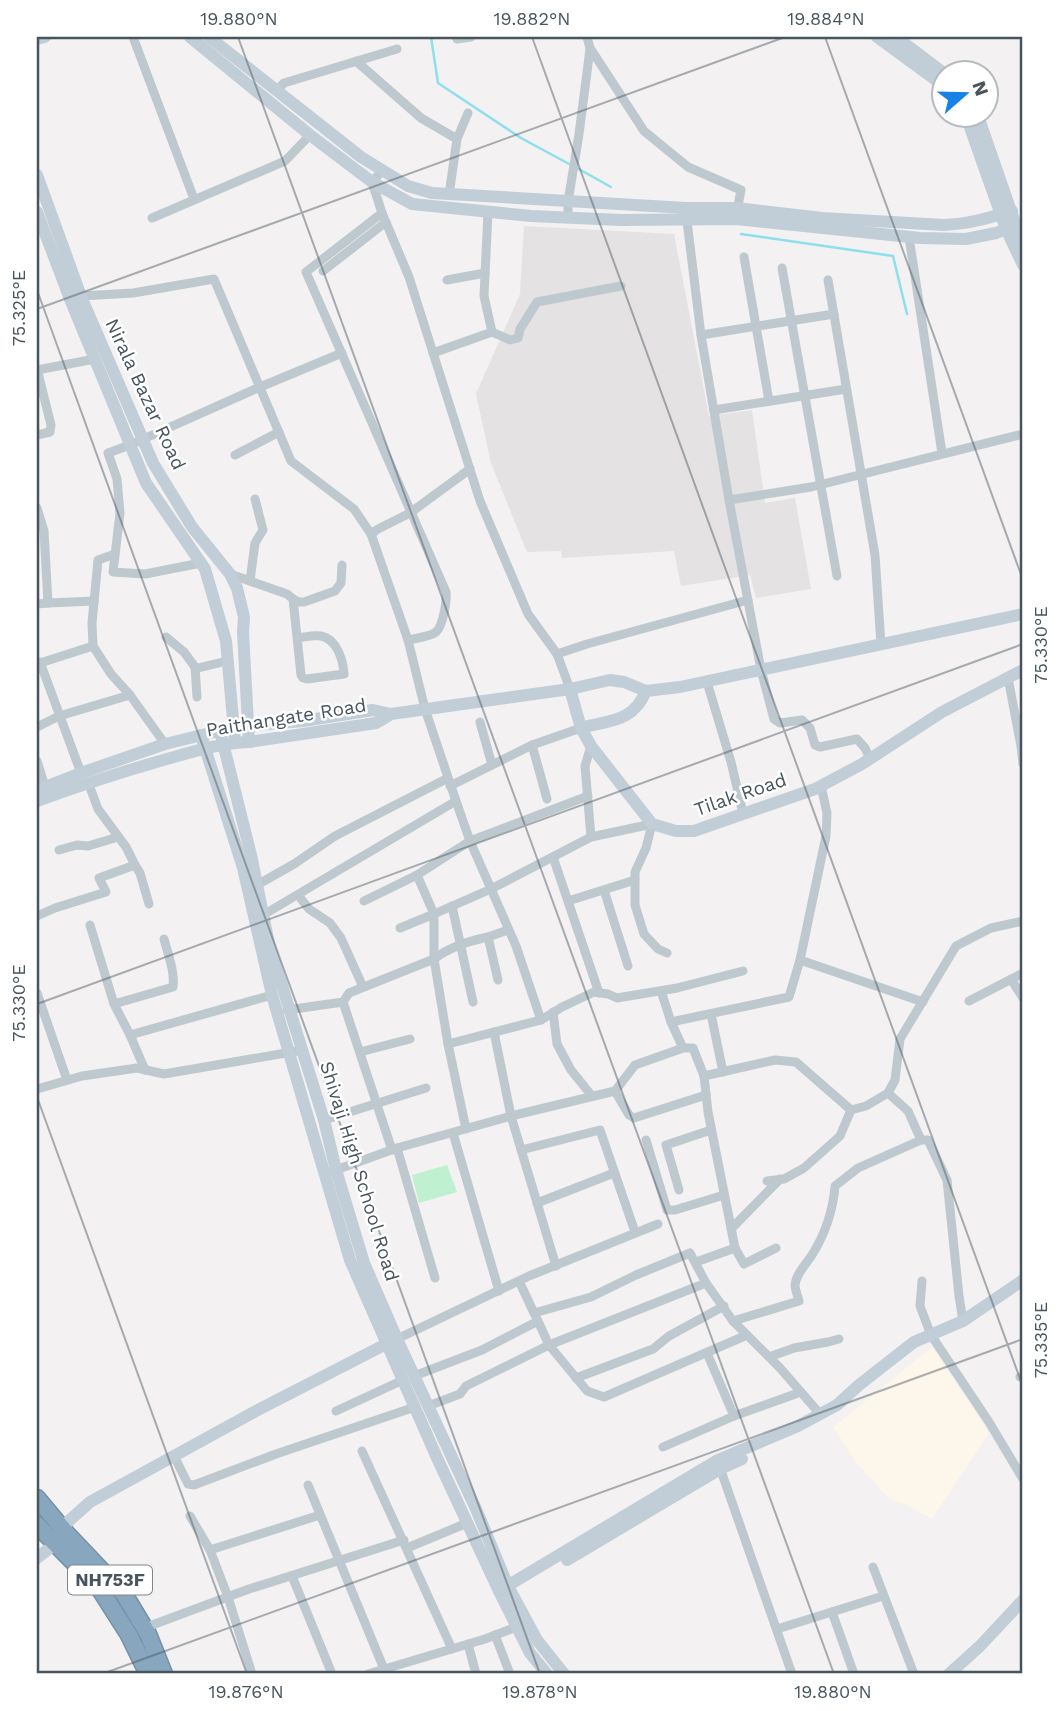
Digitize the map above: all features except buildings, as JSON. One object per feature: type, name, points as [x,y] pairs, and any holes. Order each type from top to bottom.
[{"type":"highway","name":"NH753F","points":[[37,1498],[61,1528],[124,1594],[144,1628],[164,1674]]},
{"type":"highway","name":"NH753F","points":[[38,1530],[99,1588],[129,1635],[148,1674]]},
{"type":"street","points":[[37,39],[45,37]]},
{"type":"street","points":[[133,37],[194,199]]},
{"type":"street","points":[[192,37],[372,183],[412,204],[568,217],[736,213],[944,225],[963,224],[1006,213]]},
{"type":"street","points":[[209,37],[361,157],[408,186],[449,195],[568,202],[686,214]]},
{"type":"street","points":[[456,37],[471,37]]},
{"type":"street","points":[[587,37],[590,48],[644,131],[688,167],[741,190],[736,213]]},
{"type":"street","points":[[877,37],[930,76]]},
{"type":"street","points":[[897,37],[930,62]]},
{"type":"street","points":[[568,217],[590,48]]},
{"type":"street","points":[[277,90],[284,83],[397,49]]},
{"type":"street","points":[[356,61],[421,118],[457,139]]},
{"type":"street","points":[[449,195],[457,139],[468,113]]},
{"type":"street","points":[[972,130],[1023,260]]},
{"type":"street","points":[[982,130],[1006,213]]},
{"type":"street","points":[[152,218],[285,161],[310,135]]},
{"type":"street","points":[[372,183],[382,171]]},
{"type":"street","name":"Nirala Bazar Road","points":[[37,175],[81,296],[101,364],[146,483],[205,569],[224,631],[227,662],[242,726],[249,742]]},
{"type":"street","points":[[372,183],[410,277],[480,501],[528,614],[557,654],[581,728],[590,746],[652,824]]},
{"type":"street","name":"Nirala Bazar Road","points":[[37,212],[40,229],[101,364],[143,439],[153,463],[192,527],[230,574],[237,588],[244,618],[242,726],[229,744]]},
{"type":"street","points":[[488,212],[484,296],[492,332]]},
{"type":"street","points":[[736,213],[909,237],[966,239],[1011,227]]},
{"type":"street","points":[[686,214],[701,335],[729,500],[761,670],[774,719],[780,723],[802,720],[810,727],[815,746],[857,739],[870,759]]},
{"type":"street","points":[[323,271],[384,217]]},
{"type":"street","points":[[384,217],[306,272],[446,592],[447,601],[439,629],[434,634],[408,640]]},
{"type":"street","points":[[1011,227],[1023,246]]},
{"type":"street","points":[[909,237],[942,453]]},
{"type":"street","points":[[744,257],[769,401]]},
{"type":"street","points":[[782,268],[837,576]]},
{"type":"street","points":[[447,280],[485,273]]},
{"type":"street","points":[[81,296],[133,293],[214,279],[290,461],[354,509],[371,534],[408,640],[425,709],[449,782],[470,841],[516,946],[541,1020]]},
{"type":"street","points":[[828,280],[875,555],[881,645]]},
{"type":"street","points":[[433,353],[492,332],[510,340],[518,338],[520,329],[537,302],[621,286]]},
{"type":"street","points":[[701,335],[834,314]]},
{"type":"street","points":[[201,563],[145,574],[113,572],[120,513],[117,479],[108,453],[342,353]]},
{"type":"street","points":[[37,435],[50,432],[51,425],[37,370],[101,364]]},
{"type":"street","points":[[714,410],[846,388]]},
{"type":"street","points":[[235,454],[279,432]]},
{"type":"street","points":[[729,500],[820,485],[1023,434]]},
{"type":"street","points":[[371,534],[411,513],[470,469]]},
{"type":"street","points":[[250,581],[253,548],[263,530],[256,499]]},
{"type":"street","points":[[37,508],[44,531],[41,556],[48,603]]},
{"type":"street","points":[[115,554],[98,560],[92,623],[93,646],[165,744]]},
{"type":"street","points":[[230,574],[287,594],[304,603],[335,591],[341,583],[342,565]]},
{"type":"street","points":[[293,599],[297,638],[301,675],[304,679],[344,674],[340,654],[327,639],[316,636],[297,638]]},
{"type":"street","points":[[557,654],[587,643],[748,600]]},
{"type":"street","points":[[37,604],[94,601]]},
{"type":"street","points":[[391,714],[569,689],[611,680],[646,691],[680,687],[1023,614]]},
{"type":"street","points":[[166,637],[184,652],[195,667],[197,697]]},
{"type":"street","points":[[93,646],[38,663],[98,809],[126,846],[140,873],[149,904]]},
{"type":"street","points":[[195,667],[227,662]]},
{"type":"street","name":"Tilak Road","points":[[652,824],[676,831],[694,831],[821,786],[870,759],[942,712],[1023,670]]},
{"type":"street","points":[[1008,678],[1023,764]]},
{"type":"street","points":[[707,682],[727,745],[743,813]]},
{"type":"street","points":[[257,885],[335,836],[449,782],[532,746],[631,714],[646,691]]},
{"type":"street","points":[[37,727],[59,716],[130,695]]},
{"type":"street","name":"Paithangate Road","points":[[42,794],[165,744],[201,735],[242,726],[303,721],[373,710],[391,714]]},
{"type":"street","name":"Paithangate Road","points":[[85,778],[204,748],[376,723],[391,714]]},
{"type":"street","points":[[480,722],[492,765]]},
{"type":"street","name":"Shivaji High School Road","points":[[219,731],[229,744],[269,944],[324,1120],[330,1172]]},
{"type":"street","name":"Shivaji High School Road","points":[[201,735],[243,868],[273,1001],[330,1172],[350,1260],[409,1378],[467,1523],[522,1625],[530,1653],[547,1674]]},
{"type":"street","points":[[532,746],[547,799]]},
{"type":"street","points":[[590,746],[586,766],[591,837]]},
{"type":"street","points":[[37,761],[42,794]]},
{"type":"street","points":[[671,1022],[789,997],[800,960],[826,836],[827,813],[821,786]]},
{"type":"street","points":[[364,901],[417,875],[470,841],[588,796]]},
{"type":"street","points":[[263,915],[456,801]]},
{"type":"street","points":[[400,928],[491,890],[591,837],[652,824]]},
{"type":"street","points":[[652,824],[646,848],[635,872],[635,905],[644,934],[658,950],[667,953]]},
{"type":"street","points":[[59,850],[78,845],[88,846],[118,836]]},
{"type":"street","points":[[554,857],[599,993]]},
{"type":"street","points":[[37,915],[106,892],[100,878],[135,865]]},
{"type":"street","points":[[417,875],[434,914],[434,959],[466,1129]]},
{"type":"street","points":[[568,901],[635,880]]},
{"type":"street","points":[[604,890],[628,966]]},
{"type":"street","points":[[298,895],[309,909],[336,930],[363,987]]},
{"type":"street","points":[[452,906],[473,1002]]},
{"type":"street","points":[[851,1110],[866,1106],[888,1093],[895,1080],[900,1040],[956,946],[991,929],[1023,921]]},
{"type":"street","points":[[90,925],[114,1004],[145,1070]]},
{"type":"street","points":[[130,1035],[273,1001],[289,1010],[343,1002],[349,993],[434,959],[461,945],[508,930]]},
{"type":"street","points":[[488,937],[498,980]]},
{"type":"street","points":[[114,1004],[173,987],[173,974],[164,939]]},
{"type":"street","points":[[800,960],[925,998]]},
{"type":"street","points":[[448,1044],[541,1020],[594,992],[617,998],[661,991],[743,971]]},
{"type":"street","points":[[969,1001],[1023,973]]},
{"type":"street","points":[[1011,979],[1023,998]]},
{"type":"street","points":[[661,991],[683,1048]]},
{"type":"street","points":[[37,993],[67,1080]]},
{"type":"street","points":[[343,1002],[435,1278]]},
{"type":"street","points":[[553,1012],[557,1044],[571,1070],[592,1096]]},
{"type":"street","points":[[711,1014],[723,1072]]},
{"type":"street","points":[[494,1032],[511,1116],[555,1266]]},
{"type":"street","points":[[360,1052],[410,1039]]},
{"type":"street","points":[[330,1172],[394,1149],[511,1116],[615,1091],[635,1065],[683,1048],[693,1048],[704,1076],[711,1130],[735,1248],[744,1264],[776,1248]]},
{"type":"street","points":[[37,1088],[82,1076],[137,1068],[164,1074],[303,1050]]},
{"type":"street","points":[[704,1076],[775,1060],[796,1062],[851,1110]]},
{"type":"street","points":[[324,1120],[426,1088]]},
{"type":"street","points":[[615,1091],[629,1115],[634,1118],[706,1094]]},
{"type":"street","points":[[888,1093],[908,1111],[921,1140]]},
{"type":"street","points":[[731,1229],[780,1180],[804,1168],[840,1136],[851,1110]]},
{"type":"street","points":[[521,1150],[600,1130],[635,1232]]},
{"type":"street","points":[[679,1190],[666,1144],[711,1130]]},
{"type":"street","points":[[453,1133],[499,1291]]},
{"type":"street","points":[[646,1140],[667,1210],[724,1195]]},
{"type":"street","points":[[733,1321],[799,1301],[795,1285],[826,1229],[835,1186],[859,1168],[921,1140],[928,1140],[947,1180],[963,1321]]},
{"type":"street","points":[[537,1203],[614,1173]]},
{"type":"street","points":[[767,1181],[780,1180]]},
{"type":"street","points":[[61,1528],[90,1502],[256,1411],[392,1341],[519,1281],[658,1224]]},
{"type":"street","points":[[696,1262],[735,1248]]},
{"type":"street","points":[[336,1411],[409,1378],[482,1350],[536,1317],[591,1297],[690,1253],[706,1283],[733,1321],[820,1414]]},
{"type":"street","points":[[505,1592],[719,1465],[837,1405],[914,1342],[963,1321],[1023,1280]]},
{"type":"street","points":[[519,1281],[549,1345],[587,1391],[604,1397],[747,1335]]},
{"type":"street","points":[[922,1281],[920,1306],[931,1335],[1023,1479]]},
{"type":"street","points":[[174,1456],[185,1480],[191,1485],[276,1454],[460,1394],[466,1386],[549,1345],[706,1283]]},
{"type":"street","points":[[576,1378],[653,1349],[669,1336],[724,1306]]},
{"type":"street","points":[[719,1465],[818,1423],[839,1411],[919,1348],[931,1335]]},
{"type":"street","points":[[769,1357],[794,1348],[839,1339]]},
{"type":"street","points":[[707,1353],[734,1416]]},
{"type":"street","points":[[663,1447],[734,1416],[802,1392]]},
{"type":"street","name":"Shivaji High School Road","points":[[421,1406],[477,1509],[505,1592]]},
{"type":"street","points":[[362,1451],[452,1649]]},
{"type":"street","points":[[719,1465],[792,1674]]},
{"type":"street","points":[[308,1485],[384,1669]]},
{"type":"street","points":[[210,1550],[320,1515]]},
{"type":"street","points":[[190,1516],[210,1550],[252,1674]]},
{"type":"street","points":[[144,1628],[340,1560],[405,1544],[467,1523]]},
{"type":"street","points":[[37,1558],[55,1544]]},
{"type":"street","points":[[873,1567],[914,1674]]},
{"type":"street","points":[[292,1576],[331,1674]]},
{"type":"street","points":[[777,1629],[883,1596]]},
{"type":"street","points":[[949,1674],[1022,1605]]},
{"type":"street","points":[[832,1612],[854,1674]]},
{"type":"street","points":[[368,1674],[522,1625]]},
{"type":"street","name":"Shivaji High School Road","points":[[522,1625],[564,1674]]},
{"type":"street","points":[[495,1635],[510,1674]]},
{"type":"street","points":[[468,1644],[476,1674]]},
{"type":"street","points":[[403,1664],[406,1674]]},
{"type":"shaded area","points":[[524,226],[674,234],[709,416],[752,410],[765,503],[795,498],[811,589],[756,598],[750,575],[681,586],[674,551],[562,558],[561,551],[527,552],[491,463],[476,394],[520,294]]},
{"type":"shaded area","points":[[932,1347],[989,1433],[932,1519],[905,1504],[890,1500],[858,1465],[833,1427]]},
{"type":"green space","points":[[447,1165],[457,1192],[419,1203],[412,1175]]},
{"type":"waterway","points":[[431,37],[438,83],[521,138],[571,165]]},
{"type":"waterway","points":[[577,168],[611,187]]},
{"type":"waterway","points":[[741,234],[893,256],[907,314]]}]
